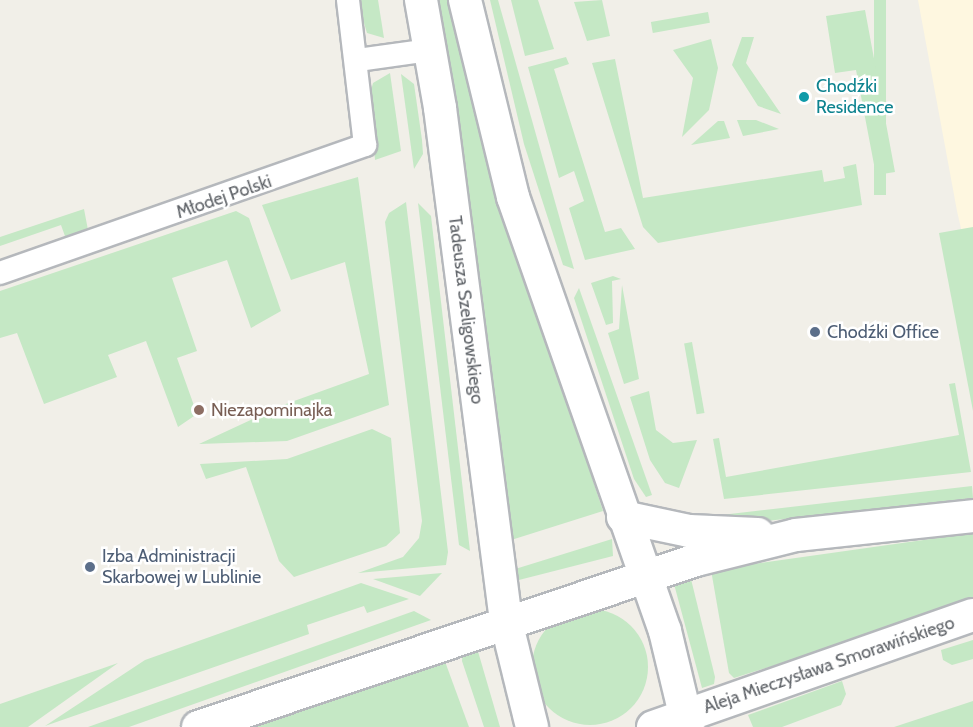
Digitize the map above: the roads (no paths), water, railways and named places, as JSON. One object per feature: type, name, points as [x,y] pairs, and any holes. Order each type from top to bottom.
[{"type":"street","name":"Młodej Polski","points":[[0,273],[365,145],[358,60],[348,0]]},
{"type":"street","name":"Tadeusza Szeligowskiego","points":[[421,0],[430,50],[506,621],[532,727]]},
{"type":"street","points":[[465,0],[513,197],[644,575],[687,721]]},
{"type":"street","points":[[358,60],[430,50]]},
{"type":"street","points":[[622,517],[689,531],[796,535],[973,516]]},
{"type":"street","points":[[198,727],[644,575],[796,535]]},
{"type":"street","name":"Aleja Mieczysława Smorawińskiego","points":[[653,727],[687,721],[973,615]]},
{"type":"place","name":"Chodźki Residence","points":[[804,97]]},
{"type":"place","name":"Chodźki Office","points":[[815,332]]},
{"type":"place","name":"Niezapominajka","points":[[199,410]]},
{"type":"place","name":"Izba Administracji Skarbowej w Lublinie","points":[[90,567]]}]
